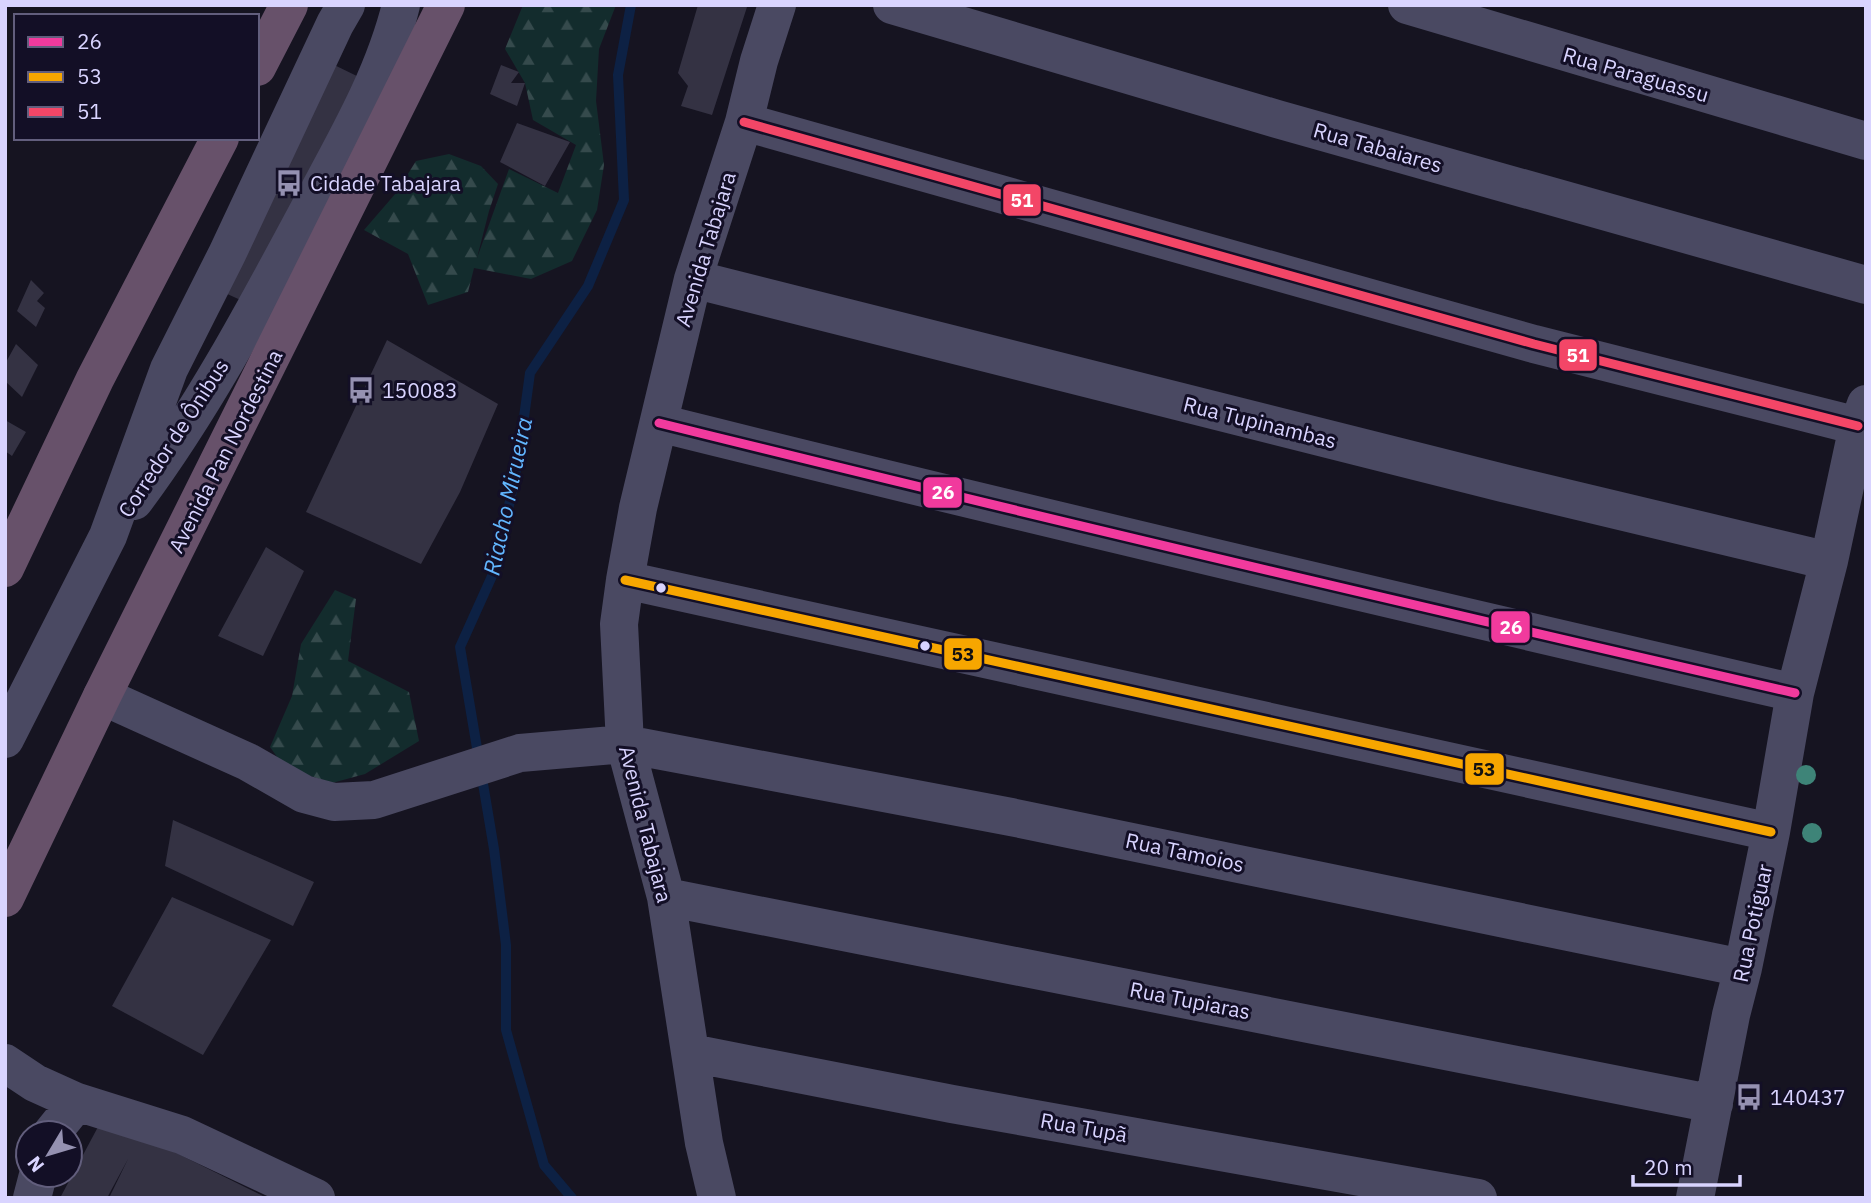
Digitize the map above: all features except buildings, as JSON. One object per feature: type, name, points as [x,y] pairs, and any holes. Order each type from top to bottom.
[{"type":"highway","points":[[259,63],[289,5]]},
{"type":"highway","name":"Avenida Pan Nordestina","points":[[5,898],[102,696],[446,5]]},
{"type":"highway","points":[[5,568],[94,379],[219,140]]},
{"type":"street","name":"Corredor de Ônibus","points":[[108,536],[169,369],[346,5]]},
{"type":"street","name":"Corredor de Ônibus","points":[[108,536],[164,461],[248,323],[356,120],[380,66],[401,5]]},
{"type":"street","name":"Avenida Tabajara","points":[[717,1198],[704,1143],[666,898],[625,744],[619,624],[638,508],[693,279],[744,122],[759,61],[777,5]]},
{"type":"street","name":"Rua Tabaiares","points":[[892,5],[1277,119],[1866,285]]},
{"type":"street","name":"Rua Paraguassu","points":[[1407,5],[1866,141]]},
{"type":"street","points":[[744,122],[1521,340],[1862,415]]},
{"type":"street","name":"Rua Tupinambas","points":[[693,279],[1829,561]]},
{"type":"street","name":"Rua Potiguar","points":[[1695,1198],[1771,832],[1795,693],[1829,561],[1862,415]]},
{"type":"street","points":[[659,424],[1430,610],[1795,693]]},
{"type":"street","points":[[5,738],[108,536]]},
{"type":"street","points":[[625,580],[1771,832]]},
{"type":"street","name":"Rua Tamoios","points":[[102,696],[248,762],[304,794],[334,802],[374,800],[520,753],[625,744],[1011,817],[1743,968]]},
{"type":"street","name":"Rua Tupiaras","points":[[666,898],[1713,1104]]},
{"type":"street","name":"Rua Tupã","points":[[691,1053],[952,1104],[1478,1198]]},
{"type":"street","points":[[5,1063],[35,1083],[77,1102],[182,1135],[316,1198]]},
{"type":"street","points":[[63,1119],[77,1102]]},
{"type":"green space","points":[[523,5],[616,5],[599,49],[596,101],[604,165],[597,210],[572,261],[531,279],[474,268],[468,292],[428,305],[408,254],[364,230],[396,193],[416,161],[449,154],[481,166],[498,184],[477,258],[509,169],[558,193],[576,145],[533,120],[525,83],[505,49]]},
{"type":"green space","points":[[335,590],[356,599],[348,661],[409,692],[419,741],[365,774],[332,783],[285,768],[270,747],[292,696],[301,644]]},
{"type":"waterway","name":"Riacho Mirueira","points":[[572,1198],[544,1165],[506,1030],[506,945],[494,849],[460,647],[497,565],[518,461],[530,373],[588,286],[624,200],[618,75],[631,5]]},
{"type":"transit line","name":"51","points":[[744,122],[1534,344],[1858,426]]},
{"type":"transit line","name":"26","points":[[659,423],[1227,561],[1795,693]]},
{"type":"transit line","name":"53","points":[[625,580],[1771,832]]},
{"type":"place","name":"Cidade Tabajara","points":[[289,183]]},
{"type":"place","name":"150083","points":[[361,390]]},
{"type":"place","name":"140437","points":[[1749,1097]]}]
